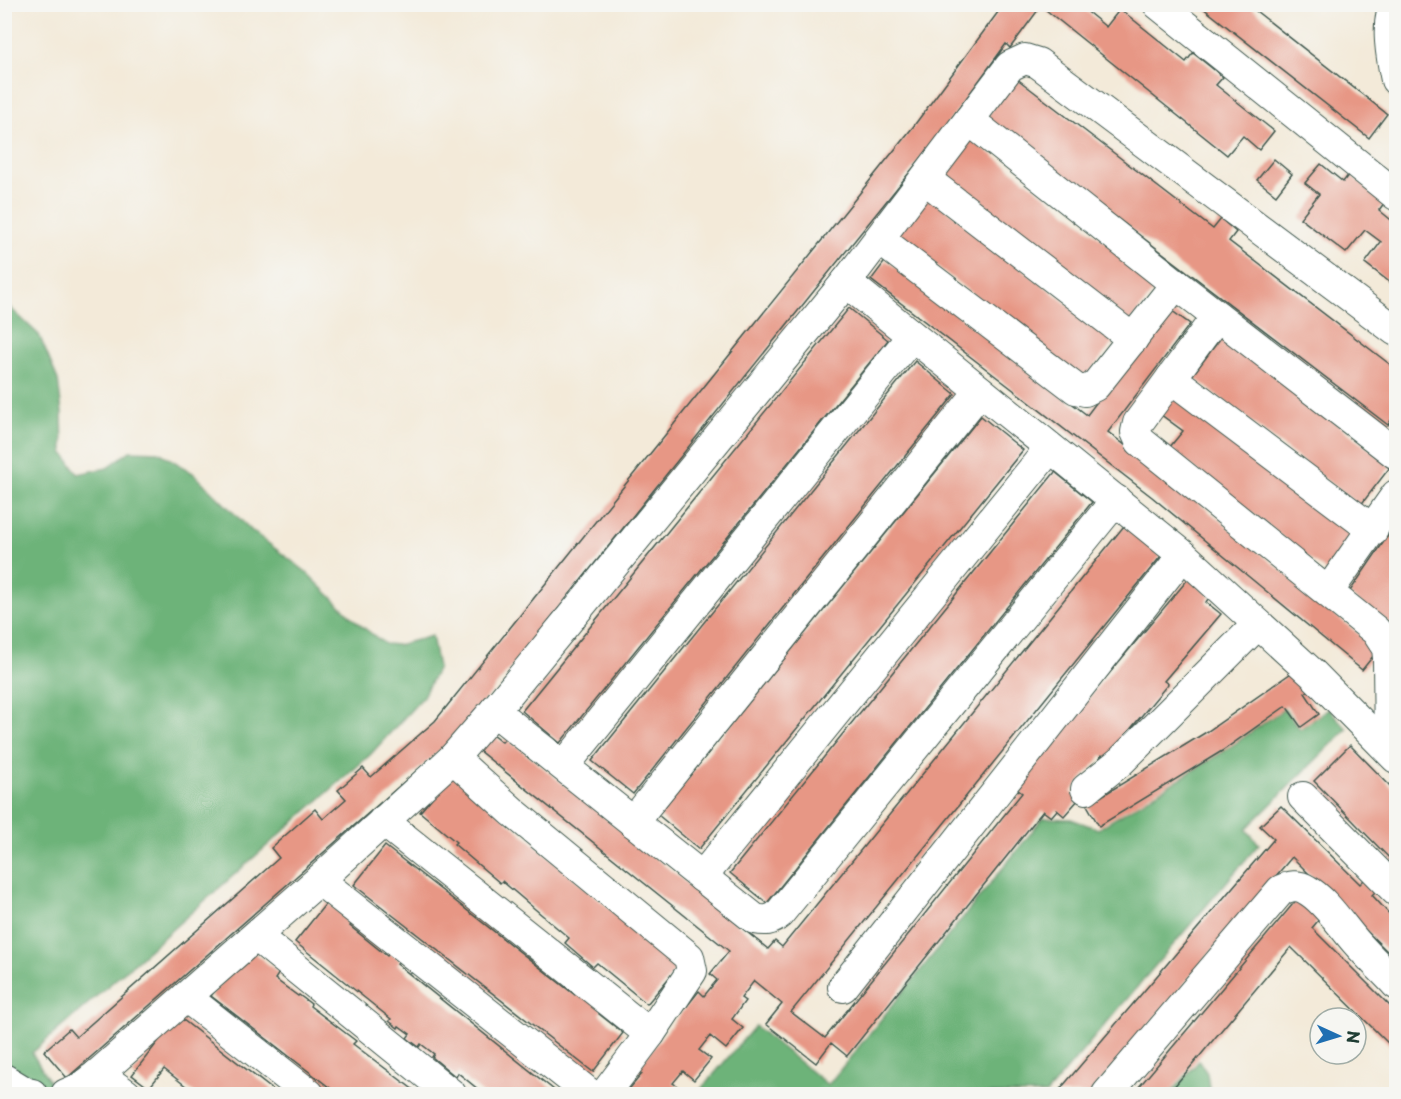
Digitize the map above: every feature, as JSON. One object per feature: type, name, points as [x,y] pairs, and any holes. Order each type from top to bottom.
[{"type":"lane","points":[[1158,4],[1396,195]]},
{"type":"lane","points":[[1396,4],[1390,23],[1391,50],[1396,80]]},
{"type":"lane","points":[[66,1095],[80,1088],[98,1074],[319,880],[453,758],[495,711],[846,282],[1010,66],[1025,59],[1038,63],[1396,331]]},
{"type":"lane","points":[[969,120],[1396,454]]},
{"type":"lane","points":[[925,179],[1133,339]]},
{"type":"lane","points":[[879,239],[1076,389],[1085,391],[1095,386],[1176,284]]},
{"type":"lane","points":[[846,282],[1183,555],[1313,674],[1393,754]]},
{"type":"lane","points":[[1217,316],[1138,423],[1136,432],[1140,441],[1376,631],[1387,648],[1393,754]]},
{"type":"lane","points":[[564,766],[912,336]]},
{"type":"lane","points":[[1171,378],[1372,530]]},
{"type":"lane","points":[[633,822],[980,391]]},
{"type":"lane","points":[[702,877],[1050,448]]},
{"type":"lane","points":[[1328,592],[1396,495]]},
{"type":"lane","points":[[495,711],[755,919],[764,921],[774,918],[1116,500]]},
{"type":"lane","points":[[843,987],[1183,555]]},
{"type":"lane","points":[[1086,789],[1121,761],[1258,624]]},
{"type":"lane","points":[[453,758],[514,813],[689,957],[692,971],[650,1034],[604,1095]]},
{"type":"lane","points":[[1303,797],[1396,891]]},
{"type":"lane","points":[[383,821],[650,1034]]},
{"type":"lane","points":[[319,880],[590,1095]]},
{"type":"lane","points":[[1107,1095],[1281,890],[1290,886],[1299,886],[1309,890],[1396,984]]},
{"type":"lane","points":[[256,936],[452,1095]]},
{"type":"lane","points":[[186,997],[309,1095]]},
{"type":"lane","points":[[98,1074],[126,1095]]},
{"type":"lane","points":[[4,1079],[32,1095]]},
{"type":"green space","points":[[4,302],[39,335],[58,380],[63,452],[78,474],[107,468],[130,451],[159,452],[193,473],[252,531],[305,571],[359,624],[385,644],[398,645],[432,636],[438,668],[422,698],[370,755],[32,1053],[57,1094],[5,1094]]},
{"type":"green space","points":[[1284,709],[1300,729],[1329,709],[1347,729],[1246,829],[1259,844],[1046,1094],[697,1094],[755,1026],[828,1085],[1043,818],[1071,819],[1098,829],[1223,752]]},
{"type":"green space","points":[[1199,1061],[1207,1073],[1210,1094],[1170,1094]]},
{"type":"building","points":[[1004,4],[1078,4],[1106,27],[1120,9],[1186,62],[1193,53],[1223,77],[1216,85],[1274,131],[1259,150],[1243,136],[1227,155],[1041,6],[1010,48],[1006,44],[934,142],[454,738],[67,1078],[44,1051],[69,1029],[76,1037],[279,858],[271,848],[315,809],[323,819],[346,799],[338,790],[363,768],[371,777],[435,721],[913,127]]},
{"type":"building","points":[[1198,4],[1247,4],[1387,114],[1369,138]]},
{"type":"building","points":[[1016,78],[1213,229],[1221,219],[1236,232],[1229,241],[1396,369],[1396,413],[1388,425],[986,118]]},
{"type":"building","points":[[969,137],[1159,283],[1130,322],[940,176]]},
{"type":"building","points":[[1274,159],[1292,174],[1276,195],[1257,180]]},
{"type":"building","points":[[1321,164],[1343,182],[1349,174],[1385,202],[1379,210],[1396,224],[1396,287],[1365,263],[1381,242],[1365,230],[1346,253],[1300,218],[1319,194],[1305,183]]},
{"type":"building","points":[[926,193],[1114,341],[1083,381],[895,233]]},
{"type":"building","points":[[886,260],[1087,415],[1168,308],[1190,324],[1108,432],[1168,478],[1378,650],[1362,670],[1152,497],[871,280]]},
{"type":"building","points":[[849,308],[888,340],[560,743],[522,711]]},
{"type":"building","points":[[1223,335],[1391,466],[1360,506],[1192,376]]},
{"type":"building","points":[[915,361],[955,394],[633,794],[592,761]]},
{"type":"building","points":[[1176,393],[1358,534],[1328,573],[1169,448],[1183,431],[1160,414]]},
{"type":"building","points":[[981,416],[1023,450],[699,849],[658,815]]},
{"type":"building","points":[[1055,472],[1092,502],[767,903],[730,873]]},
{"type":"building","points":[[1396,524],[1395,601],[1396,628],[1348,594]]},
{"type":"building","points":[[1124,526],[1161,556],[791,1012],[825,1038],[1022,793],[1014,787],[1189,578],[1210,596],[1206,602],[1221,614],[1164,681],[1168,684],[1123,738],[1108,760],[1102,755],[1071,792],[1079,799],[1064,816],[1057,810],[1051,817],[1043,811],[847,1056],[831,1043],[816,1063],[766,1024],[782,1004],[754,981],[741,998],[745,1001],[732,1019],[743,1028],[726,1049],[710,1036],[699,1050],[711,1059],[694,1080],[683,1071],[673,1083],[677,1086],[670,1094],[625,1094],[642,1074],[636,1070],[699,991],[704,996],[717,980],[710,974],[729,951],[478,750],[491,733],[502,742],[506,738],[768,949],[775,941],[782,947]]},
{"type":"building","points":[[1297,669],[1311,689],[1305,693],[1319,714],[1301,727],[1286,706],[1222,751],[1099,826],[1087,805],[1208,731]]},
{"type":"building","points":[[1350,745],[1396,792],[1396,865],[1314,781]]},
{"type":"building","points":[[452,774],[678,967],[647,1004],[597,963],[593,967],[565,943],[569,938],[502,881],[500,883],[420,812]]},
{"type":"building","points":[[1281,806],[1360,884],[1365,879],[1377,890],[1372,895],[1393,918],[1396,915],[1396,960],[1292,857],[1090,1094],[1056,1094],[1274,839],[1260,826]]},
{"type":"building","points":[[385,846],[575,995],[579,991],[603,1009],[599,1014],[623,1033],[593,1072],[354,885]]},
{"type":"building","points":[[1298,898],[1321,917],[1312,928],[1396,1012],[1396,1051],[1368,1023],[1368,1006],[1351,1006],[1291,947],[1168,1094],[1133,1094]]},
{"type":"building","points":[[327,902],[353,922],[350,926],[387,956],[390,952],[400,960],[397,964],[559,1094],[484,1094],[458,1073],[456,1077],[432,1057],[434,1054],[421,1044],[419,1047],[407,1038],[410,1034],[389,1021],[391,1019],[295,942]]},
{"type":"building","points":[[253,952],[279,973],[275,979],[311,1004],[310,1006],[356,1041],[353,1044],[419,1094],[338,1094],[211,996],[238,960]]},
{"type":"building","points":[[178,1016],[278,1094],[196,1094],[164,1069],[149,1088],[132,1075]]}]
